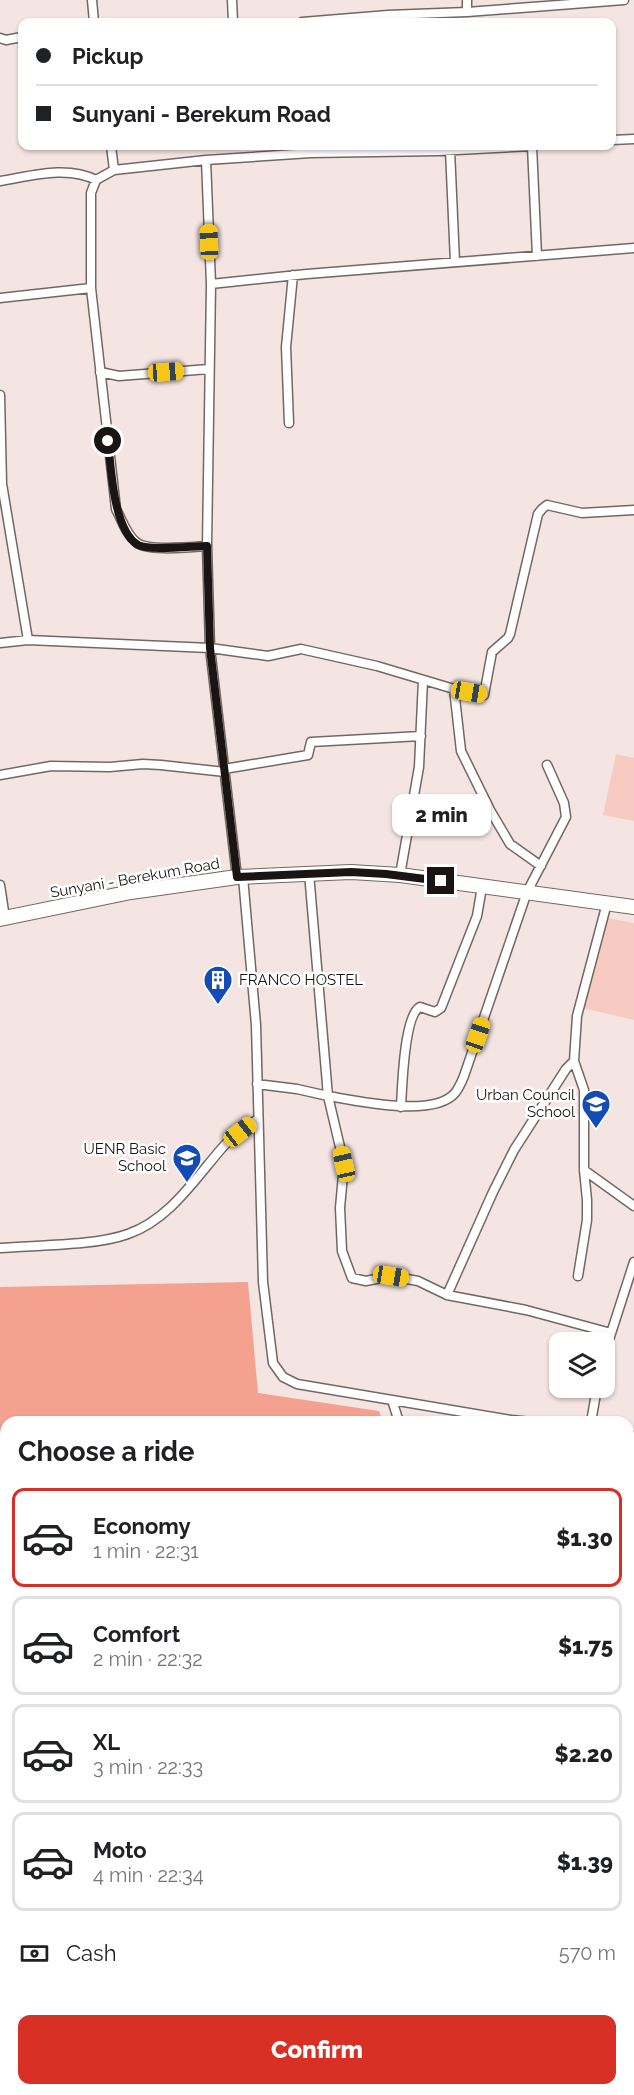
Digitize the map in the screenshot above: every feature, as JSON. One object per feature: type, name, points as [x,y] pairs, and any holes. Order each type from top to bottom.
[{"type":"main road","name":"Sunyani - Berekum Road","points":[[3,919],[131,892],[240,877],[351,872],[400,875],[634,907]]},
{"type":"street","points":[[92,0],[94,18]]},
{"type":"street","points":[[232,0],[233,18]]},
{"type":"street","points":[[467,0],[467,12]]},
{"type":"street","points":[[351,18],[624,0]]},
{"type":"street","points":[[453,13],[453,18]]},
{"type":"street","points":[[0,38],[6,40],[18,38]]},
{"type":"street","points":[[616,140],[634,139]]},
{"type":"street","points":[[112,150],[114,170]]},
{"type":"street","points":[[248,150],[249,157]]},
{"type":"street","points":[[207,546],[150,548],[138,545],[130,537],[116,509],[91,288],[90,209],[91,194],[96,180],[114,170],[206,160],[311,153],[419,150]]},
{"type":"street","points":[[455,150],[455,262]]},
{"type":"street","points":[[532,150],[537,256]]},
{"type":"street","points":[[206,160],[211,284],[207,546],[210,648],[240,877],[256,1025],[263,1282],[273,1363],[283,1377],[297,1384],[483,1416]]},
{"type":"street","points":[[0,181],[49,174],[78,173],[96,180]]},
{"type":"street","points":[[211,284],[293,275],[634,248]]},
{"type":"street","points":[[289,423],[286,346],[293,275]]},
{"type":"street","points":[[0,298],[91,288]]},
{"type":"street","points":[[100,372],[119,376],[209,369]]},
{"type":"street","points":[[0,394],[2,484],[28,640]]},
{"type":"street","points":[[0,642],[28,640],[210,648],[268,656],[301,649],[377,666],[454,689],[484,695],[492,652],[508,639],[510,634],[538,514],[542,508],[547,506],[582,513],[634,510]]},
{"type":"street","points":[[400,875],[419,767],[423,680]]},
{"type":"street","points":[[454,689],[461,751],[490,810],[510,844],[541,866]]},
{"type":"street","points":[[0,775],[51,766],[143,764],[225,771],[308,755],[311,742],[421,736]]},
{"type":"street","points":[[257,1084],[401,1107],[438,1104],[455,1094],[464,1076],[527,892],[566,817],[564,803],[547,765]]},
{"type":"street","points":[[309,873],[328,1096],[344,1164],[340,1208],[342,1251],[352,1278],[366,1281],[391,1276],[418,1281],[447,1295],[526,1310],[604,1332]]},
{"type":"street","points":[[0,885],[3,919]]},
{"type":"street","points":[[401,1107],[404,1062],[412,1014],[420,1007],[435,1012],[441,1008],[477,916],[482,887]]},
{"type":"street","points":[[578,1276],[587,1220],[584,1170],[584,1090],[574,1061],[577,1016],[607,903]]},
{"type":"street","points":[[447,1295],[514,1150],[566,1069],[574,1061]]},
{"type":"street","points":[[0,1248],[103,1240],[129,1234],[151,1222],[178,1200],[223,1146],[258,1119]]},
{"type":"street","points":[[584,1170],[634,1206]]},
{"type":"street","points":[[612,1332],[634,1262]]},
{"type":"street","points":[[592,1416],[595,1398]]},
{"type":"street","points":[[392,1400],[397,1416]]},
{"type":"shaded area","points":[[616,754],[634,758],[634,821],[603,815]]},
{"type":"shaded area","points":[[608,918],[634,923],[634,1020],[583,1008]]},
{"type":"shaded area","points":[[248,1282],[258,1393],[379,1411],[381,1416],[0,1416],[0,1287]]},
{"type":"place","name":"FRANCO HOSTEL","points":[[218,1006]]},
{"type":"place","name":"Urban Council School","points":[[596,1130]]},
{"type":"place","name":"UENR Basic School","points":[[187,1184]]},
{"type":"route","points":[[108,441],[116,509],[130,537],[138,545],[150,548],[207,546],[210,648],[237,877],[351,872],[441,881]]}]
